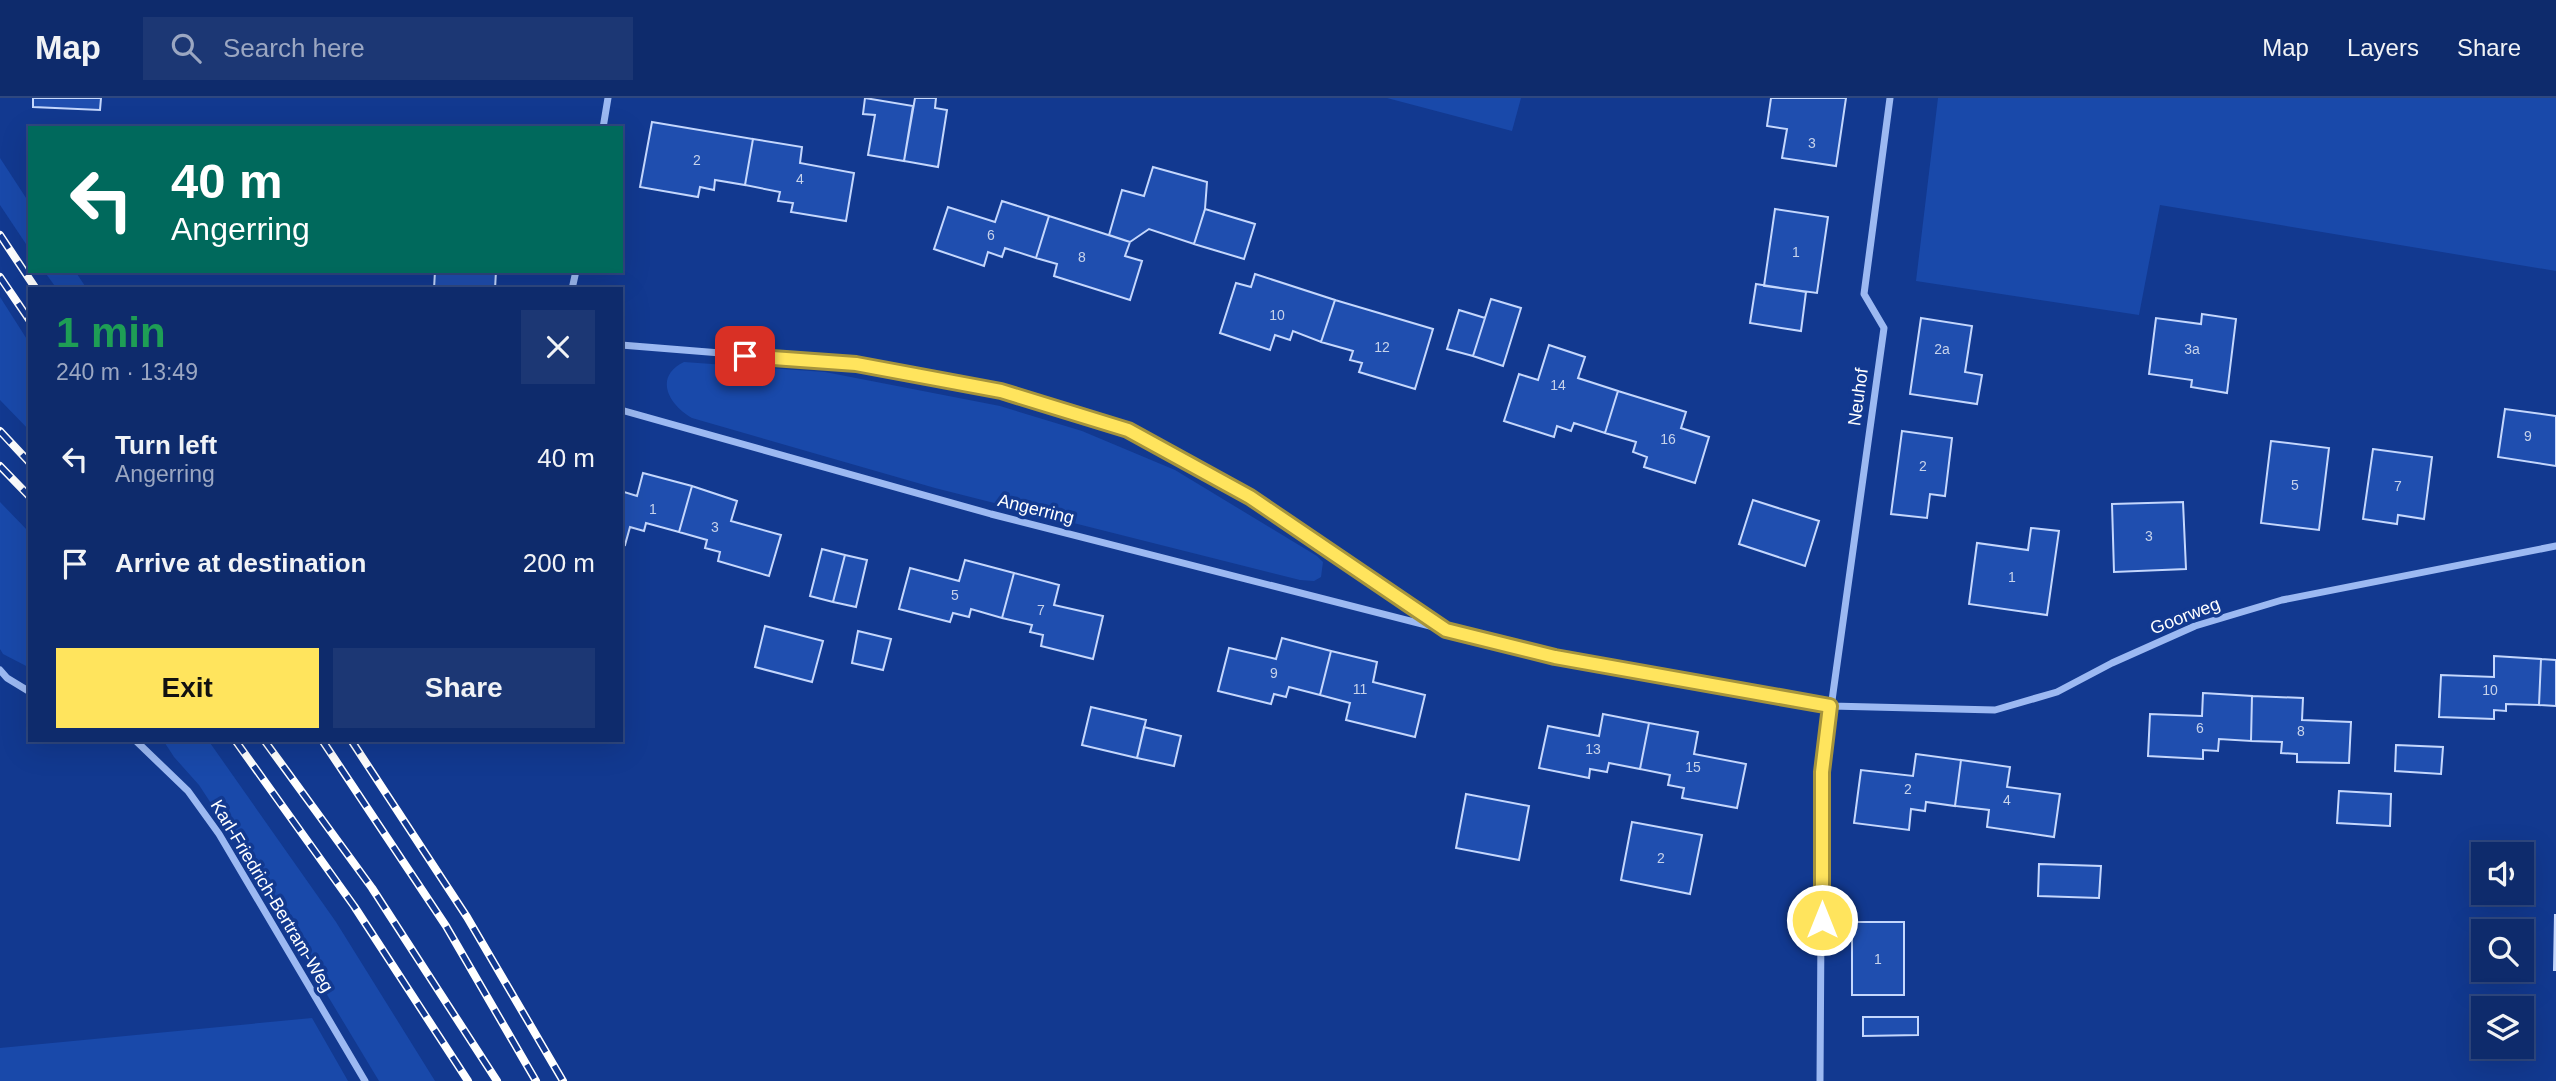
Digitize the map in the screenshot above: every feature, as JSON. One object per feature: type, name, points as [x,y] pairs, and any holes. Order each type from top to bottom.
[{"type":"street","points":[[603,126],[608,98]]},
{"type":"street","name":"Neuhof","points":[[1820,1081],[1822,772],[1884,328],[1864,293],[1890,98]]},
{"type":"street","name":"Angerring","points":[[623,345],[856,364],[1001,391],[1128,430],[1250,497],[1446,630]]},
{"type":"street","name":"Angerring","points":[[623,411],[992,514],[1555,657],[1830,706]]},
{"type":"street","name":"Goorweg","points":[[1830,706],[1995,710],[2057,692],[2112,663],[2195,626],[2282,600],[2556,546]]},
{"type":"street","points":[[0,670],[6,678],[28,691]]},
{"type":"street","name":"Karl-Friedrich-Bertram-Weg","points":[[137,742],[188,791],[219,834],[365,1081]]},
{"type":"shaded area","points":[[1387,98],[1521,98],[1512,131]]},
{"type":"shaded area","points":[[1938,98],[2556,98],[2556,271],[2160,205],[2139,315],[1916,281]]},
{"type":"shaded area","points":[[0,158],[28,201],[28,247],[0,205]]},
{"type":"shaded area","points":[[45,273],[76,273],[86,287],[56,287]]},
{"type":"shaded area","points":[[0,297],[28,341],[28,429],[0,400]]},
{"type":"shaded area","points":[[684,362],[825,372],[1000,406],[1082,431],[1175,470],[1317,556],[1323,562],[1321,577],[1314,581],[1300,580],[935,488],[692,418],[677,406],[668,391],[669,375]]},
{"type":"shaded area","points":[[0,502],[28,531],[28,667],[3,654],[0,649]]},
{"type":"shaded area","points":[[164,742],[209,742],[336,922],[435,1081],[379,1081],[220,817],[199,785]]},
{"type":"shaded area","points":[[312,1018],[348,1081],[0,1081],[0,1048]]},
{"type":"building","points":[[33,98],[101,98],[100,110],[33,107]]},
{"type":"building","points":[[865,98],[913,106],[904,161],[868,155],[875,115],[863,114]]},
{"type":"building","points":[[915,98],[936,98],[935,108],[947,110],[938,167],[904,161]]},
{"type":"building","points":[[1771,98],[1846,98],[1836,166],[1782,158],[1787,129],[1767,126]]},
{"type":"building","points":[[652,122],[753,139],[745,185],[715,180],[714,190],[700,187],[698,197],[640,187]]},
{"type":"building","points":[[753,139],[802,147],[800,163],[854,173],[846,221],[791,212],[793,203],[778,201],[780,192],[745,185]]},
{"type":"building","points":[[1153,167],[1207,182],[1205,209],[1194,244],[1149,229],[1130,242],[1109,235],[1122,190],[1144,196]]},
{"type":"building","points":[[1002,201],[1049,216],[1036,258],[1005,248],[1002,257],[988,252],[984,266],[934,249],[948,207],[995,222]]},
{"type":"building","points":[[1205,209],[1255,224],[1244,259],[1194,244]]},
{"type":"building","points":[[1775,209],[1828,217],[1817,293],[1764,286]]},
{"type":"building","points":[[1049,216],[1130,242],[1125,256],[1142,261],[1130,300],[1054,276],[1057,264],[1036,258]]},
{"type":"building","points":[[435,273],[496,273],[495,287],[434,287]]},
{"type":"building","points":[[1255,274],[1335,300],[1321,342],[1293,331],[1290,340],[1275,335],[1270,350],[1220,333],[1236,283],[1251,287]]},
{"type":"building","points":[[1756,284],[1806,292],[1801,331],[1750,323]]},
{"type":"building","points":[[1491,299],[1521,308],[1503,366],[1473,356]]},
{"type":"building","points":[[1335,300],[1433,329],[1415,389],[1359,372],[1362,363],[1350,360],[1353,351],[1321,342]]},
{"type":"building","points":[[1459,310],[1485,318],[1473,356],[1447,349]]},
{"type":"building","points":[[2202,314],[2236,319],[2227,393],[2191,387],[2192,380],[2149,374],[2156,318],[2201,324]]},
{"type":"building","points":[[1921,318],[1972,326],[1965,372],[1982,375],[1977,404],[1910,394]]},
{"type":"building","points":[[1549,345],[1585,357],[1578,378],[1618,391],[1605,433],[1574,423],[1571,431],[1557,426],[1554,437],[1504,421],[1519,374],[1538,380]]},
{"type":"building","points":[[1618,391],[1686,412],[1681,428],[1709,437],[1695,483],[1644,467],[1647,457],[1633,452],[1636,442],[1605,433]]},
{"type":"building","points":[[2505,409],[2556,416],[2556,466],[2498,457]]},
{"type":"building","points":[[1902,431],[1952,438],[1945,496],[1930,494],[1927,518],[1891,514]]},
{"type":"building","points":[[2271,441],[2329,448],[2319,530],[2261,523]]},
{"type":"building","points":[[2373,449],[2432,457],[2424,519],[2398,515],[2397,524],[2363,519]]},
{"type":"building","points":[[643,473],[692,486],[679,532],[646,523],[644,531],[630,527],[623,544],[623,492],[637,496]]},
{"type":"building","points":[[692,486],[737,501],[731,521],[781,535],[769,576],[718,561],[720,552],[705,548],[707,540],[679,532]]},
{"type":"building","points":[[1753,500],[1819,521],[1805,566],[1739,544]]},
{"type":"building","points":[[2183,502],[2186,569],[2114,572],[2112,504]]},
{"type":"building","points":[[2031,528],[2059,531],[2047,615],[1969,604],[1977,543],[2028,550]]},
{"type":"building","points":[[822,549],[845,555],[833,602],[810,596]]},
{"type":"building","points":[[845,555],[867,560],[856,607],[833,602]]},
{"type":"building","points":[[965,560],[1014,573],[1002,618],[971,609],[969,617],[953,613],[950,622],[899,609],[910,568],[959,581]]},
{"type":"building","points":[[1014,573],[1059,585],[1054,605],[1103,616],[1093,659],[1041,646],[1043,635],[1030,632],[1032,625],[1002,618]]},
{"type":"building","points":[[765,626],[823,641],[812,682],[755,667]]},
{"type":"building","points":[[858,631],[891,639],[883,670],[852,663]]},
{"type":"building","points":[[1282,638],[1331,651],[1320,695],[1289,687],[1286,697],[1274,694],[1271,704],[1218,691],[1229,648],[1276,659]]},
{"type":"building","points":[[1331,651],[1377,662],[1373,682],[1425,695],[1415,737],[1346,720],[1350,703],[1320,695]]},
{"type":"building","points":[[2494,656],[2541,659],[2539,705],[2506,704],[2506,711],[2494,710],[2494,719],[2439,717],[2441,675],[2494,677]]},
{"type":"building","points":[[2541,659],[2556,660],[2556,706],[2539,705]]},
{"type":"building","points":[[2203,693],[2252,696],[2251,741],[2219,739],[2218,751],[2203,750],[2203,759],[2148,756],[2150,714],[2202,716]]},
{"type":"building","points":[[2252,696],[2303,698],[2302,720],[2351,722],[2349,763],[2297,762],[2297,754],[2281,753],[2282,742],[2251,741]]},
{"type":"building","points":[[1091,707],[1146,720],[1137,758],[1082,745]]},
{"type":"building","points":[[1603,714],[1649,723],[1640,769],[1609,763],[1607,772],[1590,769],[1589,778],[1539,768],[1548,726],[1599,736]]},
{"type":"building","points":[[1649,723],[1698,732],[1694,754],[1746,764],[1737,808],[1682,798],[1684,788],[1668,785],[1670,775],[1640,769]]},
{"type":"building","points":[[1144,727],[1181,736],[1174,766],[1137,758]]},
{"type":"building","points":[[2396,745],[2443,747],[2441,774],[2395,771]]},
{"type":"building","points":[[1916,754],[1961,760],[1955,806],[1926,802],[1925,811],[1911,809],[1909,830],[1854,823],[1861,770],[1913,776]]},
{"type":"building","points":[[1961,760],[2010,767],[2007,787],[2060,794],[2054,837],[1987,827],[1989,810],[1955,806]]},
{"type":"building","points":[[2339,791],[2391,794],[2390,826],[2337,823]]},
{"type":"building","points":[[1466,794],[1529,806],[1519,860],[1456,848]]},
{"type":"building","points":[[1632,822],[1702,835],[1690,894],[1621,880]]},
{"type":"building","points":[[2039,864],[2101,866],[2099,898],[2038,896]]},
{"type":"building","points":[[2555,915],[2556,970],[2554,970]]},
{"type":"building","points":[[1852,922],[1904,922],[1904,995],[1852,995]]},
{"type":"building","points":[[1863,1017],[1918,1017],[1918,1035],[1863,1036]]},
{"type":"railway","points":[[0,235],[35,287]]},
{"type":"railway","points":[[0,277],[28,318]]},
{"type":"railway","points":[[0,431],[28,461]]},
{"type":"railway","points":[[0,466],[28,495]]},
{"type":"railway","points":[[236,742],[354,906],[468,1081]]},
{"type":"railway","points":[[265,742],[372,888],[497,1081]]},
{"type":"railway","points":[[323,742],[446,926],[536,1081]]},
{"type":"railway","points":[[352,742],[467,917],[563,1081]]},
{"type":"route","points":[[745,356],[856,364],[1001,391],[1128,430],[1250,497],[1446,630],[1555,657],[1830,706],[1822,772],[1822,920]]}]
